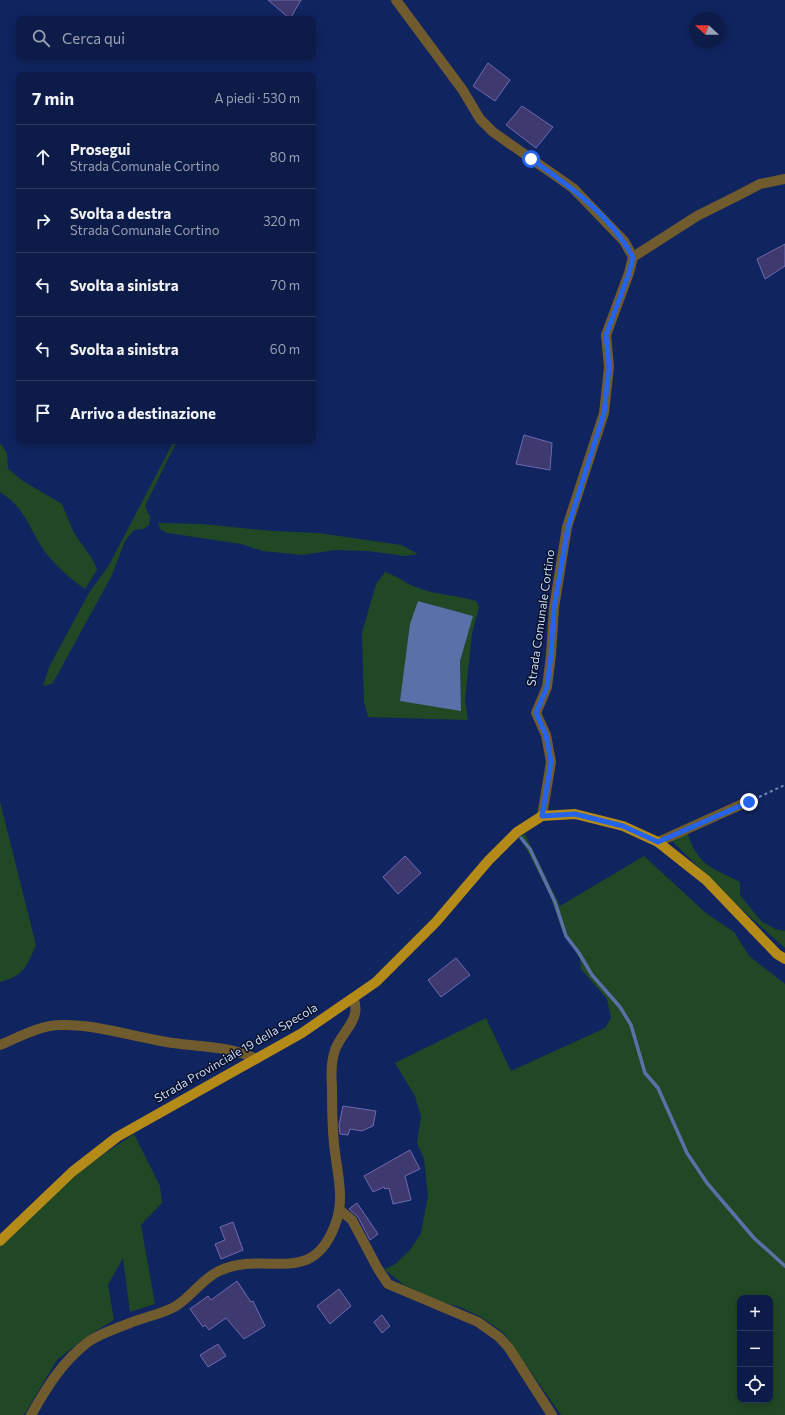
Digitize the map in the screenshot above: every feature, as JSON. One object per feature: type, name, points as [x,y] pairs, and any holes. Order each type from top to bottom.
[{"type":"main road","name":"Strada Provinciale 19 della Specola","points":[[0,1241],[72,1172],[117,1137],[302,1033],[376,982],[436,922],[488,861],[517,832],[542,816],[575,814],[623,826],[658,842],[706,880],[777,954],[785,959]]},
{"type":"street","points":[[396,0],[462,89],[480,119],[493,132],[573,188],[624,240],[633,257],[697,216],[760,184],[785,179]]},
{"type":"street","name":"Strada Comunale Cortino","points":[[542,816],[551,762],[546,735],[536,713],[547,687],[560,567],[568,527],[604,413],[609,367],[606,335],[629,273],[633,257]]},
{"type":"street","points":[[658,842],[749,802]]},
{"type":"street","points":[[31,1415],[60,1367],[88,1342],[128,1324],[176,1306],[219,1271],[256,1263],[298,1264],[308,1260],[325,1247],[335,1225],[340,1210],[341,1201],[334,1142],[331,1072],[335,1049],[353,1021],[356,1006],[353,998]]},
{"type":"street","points":[[0,1045],[42,1028],[60,1024],[95,1028],[172,1043],[241,1051],[256,1059]]},
{"type":"street","points":[[340,1210],[352,1220],[378,1270],[388,1284],[478,1322],[499,1337],[510,1348],[552,1415]]},
{"type":"path","points":[[749,802],[785,785]]},
{"type":"green space","points":[[0,443],[7,453],[8,469],[23,481],[62,504],[74,533],[93,560],[97,570],[85,589],[50,558],[22,513],[0,492]]},
{"type":"green space","points":[[172,444],[176,444],[145,506],[150,517],[149,525],[143,529],[134,530],[125,541],[112,575],[59,672],[52,684],[43,686],[50,665],[89,593],[109,565]]},
{"type":"green space","points":[[158,523],[202,524],[272,531],[319,533],[401,545],[418,554],[405,556],[368,551],[335,550],[302,555],[263,551],[241,544],[168,533],[161,530]]},
{"type":"green space","points":[[385,572],[425,590],[476,601],[479,607],[472,634],[465,700],[468,720],[368,717],[364,702],[362,633],[376,584]],"holes":[[[418,601],[472,616],[460,661],[461,711]]]},
{"type":"green space","points":[[0,802],[36,945],[24,969],[14,977],[0,982]]},
{"type":"green space","points":[[687,832],[691,843],[701,859],[713,869],[740,882],[740,895],[761,921],[775,929],[785,931],[785,948],[739,907],[671,840]]},
{"type":"green space","points":[[525,834],[560,906],[644,856],[707,914],[734,932],[749,956],[785,984],[785,1415],[561,1415],[503,1332],[481,1317],[460,1307],[442,1302],[404,1285],[384,1269],[394,1265],[410,1250],[421,1233],[428,1196],[424,1159],[417,1143],[421,1117],[415,1096],[395,1063],[486,1018],[511,1071],[605,1028],[611,1018],[607,999],[581,969],[580,959],[562,930],[550,895],[519,837]]},
{"type":"green space","points":[[134,1134],[160,1186],[162,1203],[141,1225],[155,1304],[130,1312],[123,1258],[108,1285],[114,1320],[86,1337],[57,1360],[24,1415],[0,1415],[0,1244],[31,1213],[81,1171]]},
{"type":"water","points":[[418,601],[473,616],[460,661],[461,711],[400,701],[410,624]]},
{"type":"building","points":[[268,0],[301,0],[292,16],[287,16]]},
{"type":"building","points":[[488,63],[510,80],[495,101],[473,86]]},
{"type":"building","points":[[522,106],[553,127],[536,148],[506,125]]},
{"type":"building","points":[[785,244],[785,266],[765,279],[757,259]]},
{"type":"building","points":[[524,435],[552,443],[550,470],[516,464]]},
{"type":"building","points":[[405,856],[421,873],[398,894],[383,877]]},
{"type":"building","points":[[456,958],[470,975],[441,997],[428,980]]},
{"type":"building","points":[[343,1106],[376,1111],[373,1126],[362,1131],[350,1129],[348,1135],[340,1134],[339,1125]]},
{"type":"building","points":[[410,1150],[420,1169],[405,1176],[411,1200],[393,1204],[389,1188],[385,1189],[384,1187],[373,1192],[364,1176]]},
{"type":"building","points":[[357,1203],[378,1234],[370,1240],[358,1217],[349,1209]]},
{"type":"building","points":[[233,1222],[243,1250],[221,1259],[215,1244],[225,1240],[220,1227]]},
{"type":"building","points":[[237,1281],[251,1302],[253,1301],[265,1326],[244,1339],[226,1318],[209,1330],[205,1325],[203,1327],[190,1309],[208,1296],[211,1300]]},
{"type":"building","points":[[339,1289],[351,1306],[330,1324],[317,1306]]},
{"type":"building","points":[[382,1315],[390,1326],[382,1333],[374,1322]]},
{"type":"building","points":[[218,1344],[226,1356],[208,1367],[200,1355]]},
{"type":"waterway","points":[[521,838],[530,849],[555,902],[566,936],[579,953],[592,975],[620,1007],[631,1025],[645,1073],[658,1088],[687,1153],[707,1183],[754,1238],[785,1266]]},
{"type":"route","points":[[531,159],[573,188],[624,240],[633,257],[629,273],[606,335],[609,367],[604,413],[568,527],[554,608],[547,687],[536,713],[546,735],[551,762],[542,816],[575,814],[623,826],[658,842],[749,802]]}]
